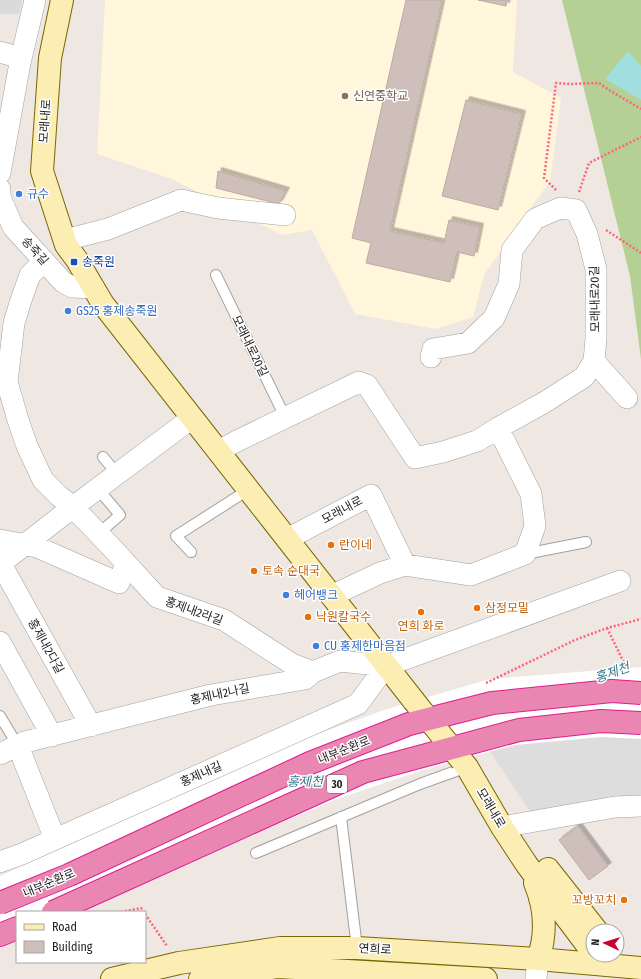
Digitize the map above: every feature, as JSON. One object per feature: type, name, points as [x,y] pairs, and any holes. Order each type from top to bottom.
[{"type":"highway","name":"내부순환로","points":[[0,903],[69,875],[310,763],[409,724],[492,703],[612,691],[635,684]]},
{"type":"highway","name":"30","points":[[55,911],[363,772],[519,730],[601,721],[641,723]]},
{"type":"highway","points":[[0,935],[16,928]]},
{"type":"main road","name":"모래내로","points":[[62,0],[50,58],[42,171],[66,245],[77,260],[103,304],[464,764],[527,865],[615,965]]},
{"type":"main road","points":[[502,827],[532,848],[591,923]]},
{"type":"main road","points":[[527,865],[542,905],[544,931],[537,969]]},
{"type":"main road","name":"연희로","points":[[112,979],[179,963],[280,948],[357,948],[537,969],[615,965]]},
{"type":"main road","name":"연희로","points":[[200,979],[278,967],[486,979]]},
{"type":"street","points":[[0,173],[21,58],[35,0],[24,0]]},
{"type":"street","points":[[0,52],[21,58]]},
{"type":"street","name":"송죽길","points":[[0,189],[0,197],[13,226],[63,282],[72,287],[94,288]]},
{"type":"street","points":[[64,240],[108,229],[181,200],[218,208],[285,215]]},
{"type":"street","points":[[430,357],[434,348],[468,343],[494,318],[510,284],[512,250],[535,219],[560,208],[576,210]]},
{"type":"street","name":"모래내로20길","points":[[218,451],[359,382],[367,385],[415,458],[443,452],[477,441],[545,402],[584,377],[594,361],[596,339],[596,269],[587,234],[576,210]]},
{"type":"street","name":"홍제내2라길","points":[[44,261],[30,275],[9,314],[14,323],[7,382],[7,414],[27,446],[43,480],[73,507],[157,597],[224,620],[292,664],[312,672]]},
{"type":"street","points":[[594,361],[627,398]]},
{"type":"street","points":[[3,575],[26,545],[73,507],[192,418]]},
{"type":"street","points":[[331,596],[380,573],[405,565],[471,575],[525,554],[535,526],[531,494],[498,428]]},
{"type":"street","name":"모래내로","points":[[287,539],[371,495],[405,565]]},
{"type":"street","points":[[0,540],[37,547],[119,583],[126,563]]},
{"type":"street","name":"홍제내2다길","points":[[3,575],[91,726]]},
{"type":"street","points":[[386,666],[620,581]]},
{"type":"street","points":[[0,642],[52,736]]},
{"type":"street","name":"홍제내2나길","points":[[9,750],[25,742],[211,695],[305,679],[312,672],[340,661],[386,666]]},
{"type":"street","name":"홍제내길","points":[[0,862],[358,704],[386,666]]},
{"type":"street","points":[[9,750],[55,839]]},
{"type":"street","points":[[502,827],[615,807],[641,806]]},
{"type":"lane","name":"모래내로20길","points":[[216,275],[285,417]]},
{"type":"lane","points":[[103,457],[117,474]]},
{"type":"lane","points":[[98,489],[120,515],[98,534]]},
{"type":"lane","points":[[191,552],[176,536],[248,490]]},
{"type":"lane","points":[[525,554],[586,542]]},
{"type":"lane","points":[[0,716],[9,750]]},
{"type":"lane","points":[[256,853],[464,764]]},
{"type":"lane","points":[[341,817],[357,948]]},
{"type":"path","points":[[576,210],[544,178],[556,83],[570,84],[599,82],[609,90],[641,109]]},
{"type":"path","points":[[576,210],[578,193],[589,163],[641,137]]},
{"type":"path","points":[[602,227],[641,253]]},
{"type":"path","points":[[635,684],[607,628],[641,619]]},
{"type":"path","points":[[126,911],[141,908],[143,911]]},
{"type":"path","points":[[146,916],[179,963]]},
{"type":"shaded area","points":[[0,0],[22,0],[19,14],[0,14]]},
{"type":"shaded area","points":[[105,0],[517,0],[513,72],[561,98],[550,181],[484,275],[473,317],[436,329],[355,314],[312,230],[282,235],[172,179],[97,154]]},
{"type":"shaded area","points":[[641,708],[641,799],[530,812],[478,733]]},
{"type":"green space","points":[[562,0],[641,0],[641,359],[630,276]]},
{"type":"water","points":[[628,51],[641,66],[641,100],[605,79]]},
{"type":"pier","points":[[641,667],[641,739],[601,737],[515,745],[423,770],[337,799],[83,911],[16,911],[16,940],[0,948],[0,876],[295,742],[387,709],[490,679]]},
{"type":"building","name":"신연중학교","points":[[406,0],[442,0],[390,231],[444,243],[449,220],[480,227],[474,256],[457,252],[450,282],[366,263],[371,243],[352,238]]},
{"type":"building","points":[[478,0],[507,0],[506,6]]},
{"type":"building","points":[[466,100],[522,114],[498,210],[442,196]]},
{"type":"building","points":[[218,171],[286,191],[279,204],[216,188]]},
{"type":"building","points":[[578,826],[608,866],[589,880],[559,840]]},
{"type":"place","name":"신연중학교","points":[[345,96]]},
{"type":"place","name":"규수","points":[[19,194]]},
{"type":"place","name":"송죽원","points":[[74,262]]},
{"type":"place","name":"GS25 홍제송죽원","points":[[68,311]]},
{"type":"place","name":"란이네","points":[[331,545]]},
{"type":"place","name":"토속 순대국","points":[[254,571]]},
{"type":"place","name":"헤어뱅크","points":[[286,595]]},
{"type":"place","name":"삼정모밀","points":[[477,608]]},
{"type":"place","name":"연희 화로","points":[[421,612]]},
{"type":"place","name":"낙원칼국수","points":[[308,617]]},
{"type":"place","name":"CU 홍제한마음점","points":[[316,646]]},
{"type":"place","name":"꼬방꼬치","points":[[624,900]]},
{"type":"water label","name":"홍제천","points":[[612,672]]},
{"type":"water label","name":"홍제천","points":[[305,781]]}]
